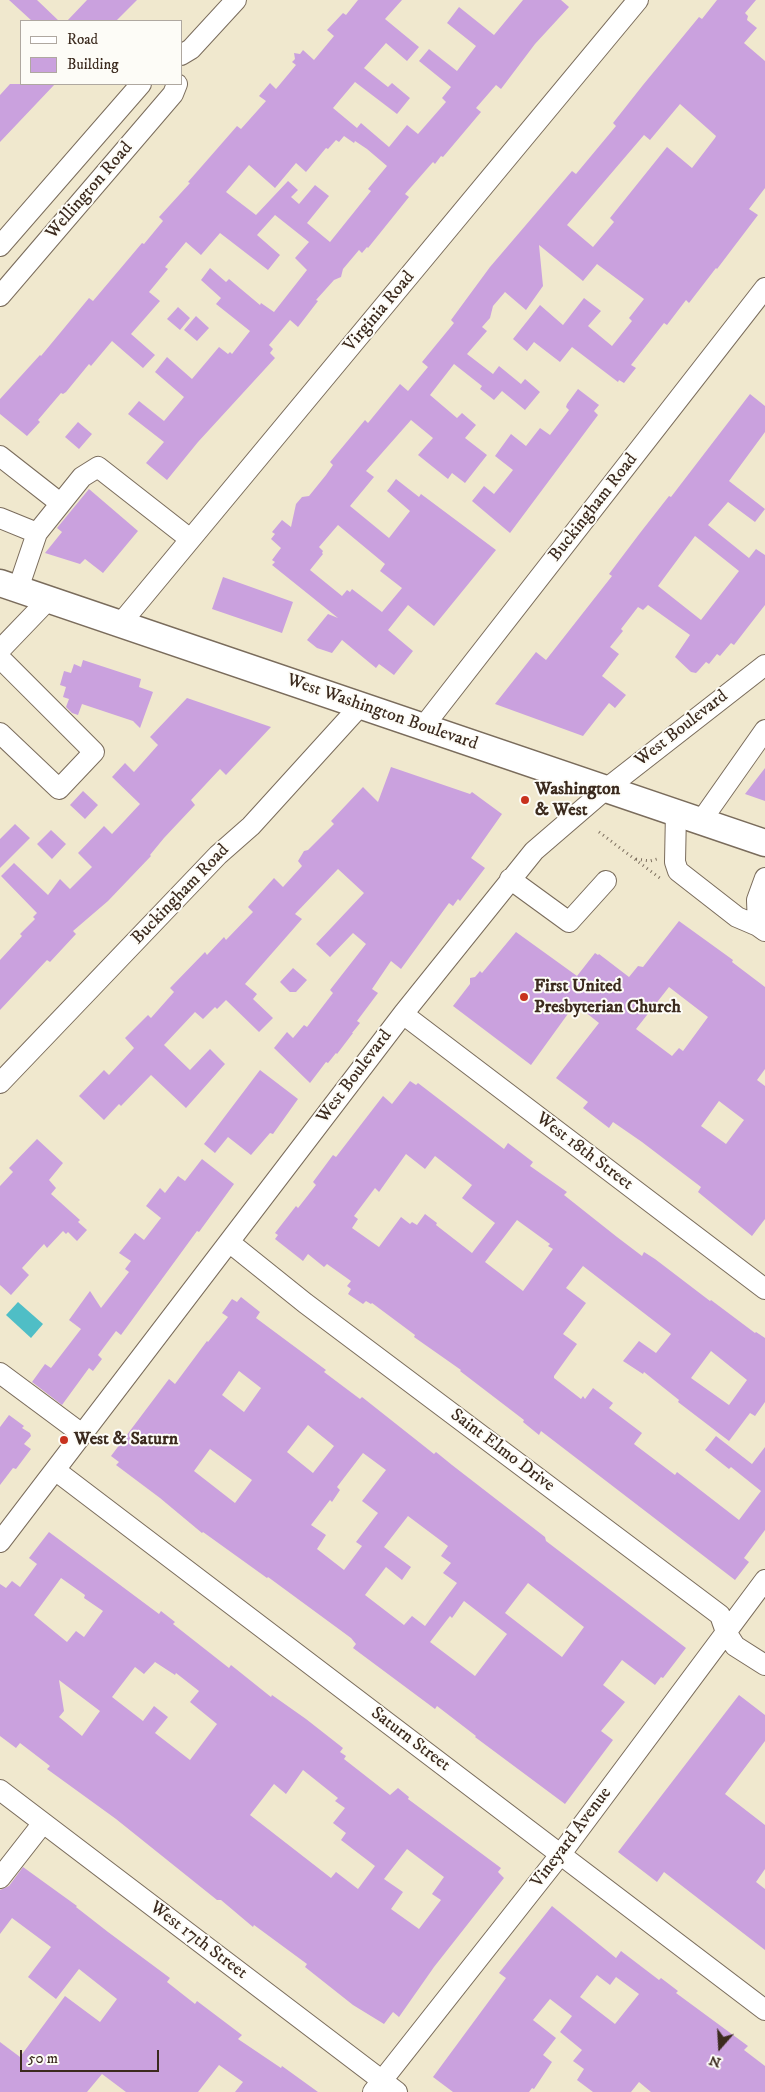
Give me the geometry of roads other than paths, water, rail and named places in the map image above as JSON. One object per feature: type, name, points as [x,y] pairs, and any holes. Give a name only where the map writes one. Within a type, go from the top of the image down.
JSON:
[{"type":"main road","name":"West Washington Boulevard","points":[[9,586],[765,843]]},
{"type":"street","points":[[182,70],[186,52],[236,0]]},
{"type":"street","name":"Virginia Road","points":[[121,623],[638,0]]},
{"type":"street","name":"Wellington Road","points":[[0,246],[140,85]]},
{"type":"street","name":"Wellington Road","points":[[0,294],[174,94],[177,85]]},
{"type":"street","points":[[61,176],[85,197]]},
{"type":"street","points":[[38,202],[62,223]]},
{"type":"street","name":"Buckingham Road","points":[[423,727],[765,288]]},
{"type":"street","points":[[0,456],[60,503]]},
{"type":"street","points":[[9,586],[38,533],[60,503],[82,477],[98,467],[190,539]]},
{"type":"street","points":[[0,518],[38,533]]},
{"type":"street","points":[[0,650],[48,600]]},
{"type":"street","points":[[0,658],[94,752],[59,789],[0,733]]},
{"type":"street","name":"West Boulevard","points":[[0,1542],[403,1014],[534,850],[606,789],[765,665]]},
{"type":"street","name":"Buckingham Road","points":[[0,1083],[218,855],[251,826],[360,706]]},
{"type":"street","points":[[702,821],[765,730]]},
{"type":"street","points":[[676,812],[675,862],[678,872],[737,917],[762,929]]},
{"type":"street","points":[[762,929],[757,900],[765,878]]},
{"type":"street","points":[[510,879],[569,922],[606,881]]},
{"type":"street","name":"West 18th Street","points":[[403,1014],[765,1289]]},
{"type":"street","name":"Saint Elmo Drive","points":[[229,1242],[313,1309],[720,1615],[726,1632],[735,1646],[765,1665]]},
{"type":"street","points":[[0,1373],[82,1434]]},
{"type":"street","name":"Saturn Street","points":[[54,1470],[765,2010]]},
{"type":"street","name":"Vineyard Avenue","points":[[384,2088],[765,1580]]},
{"type":"street","name":"West 17th Street","points":[[0,1790],[384,2088]]},
{"type":"street","points":[[0,1878],[43,1823]]},
{"type":"water","points":[[18,1302],[43,1324],[31,1338],[6,1315]]},
{"type":"place","name":"Washington & West","points":[[525,800]]},
{"type":"place","name":"First United Presbyterian Church","points":[[524,997]]},
{"type":"place","name":"West & Saturn","points":[[64,1440]]}]
